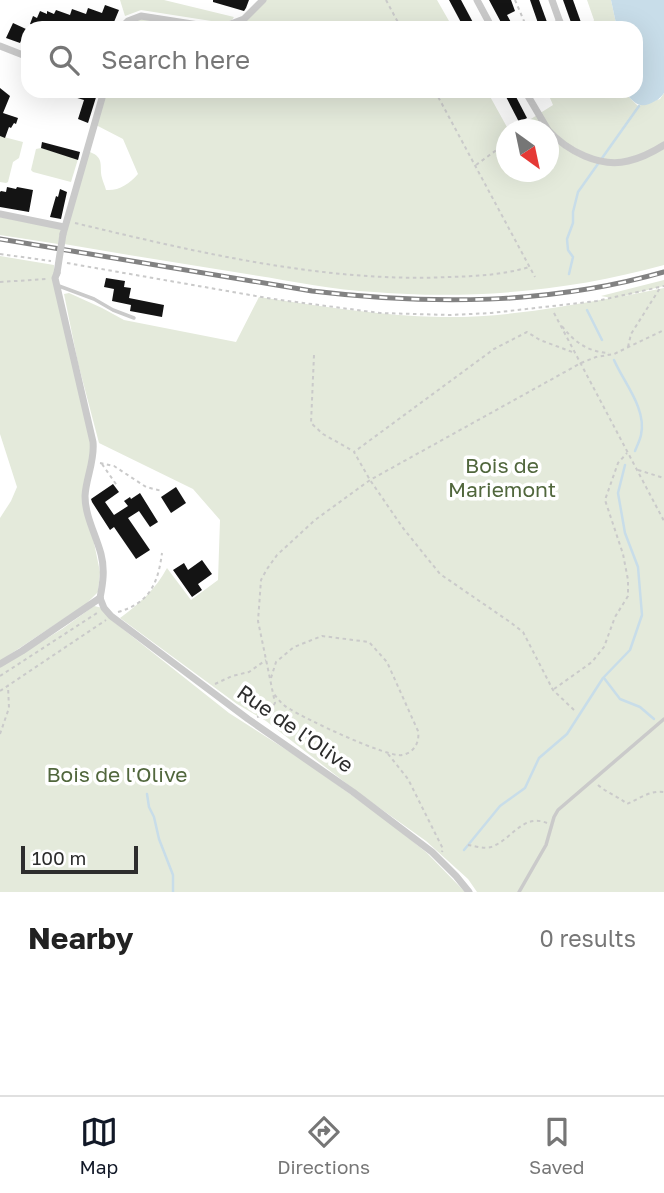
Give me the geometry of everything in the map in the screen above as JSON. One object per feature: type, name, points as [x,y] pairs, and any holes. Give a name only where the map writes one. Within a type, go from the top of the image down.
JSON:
[{"type":"street","points":[[239,21],[263,0]]},
{"type":"street","points":[[477,0],[488,21]]},
{"type":"street","points":[[552,0],[560,21]]},
{"type":"street","points":[[128,21],[141,16],[173,21]]},
{"type":"street","points":[[0,46],[21,54]]},
{"type":"street","points":[[102,98],[64,227],[56,279],[90,428],[94,457],[88,477],[86,510],[102,561],[103,584],[100,598],[108,612]]},
{"type":"street","points":[[529,98],[541,119]]},
{"type":"street","points":[[559,140],[572,150],[600,161],[619,163],[649,154],[664,145]]},
{"type":"street","points":[[0,214],[64,227]]},
{"type":"street","points":[[0,664],[100,598]]},
{"type":"street","name":"Rue de l'Olive","points":[[108,612],[248,719],[353,792],[441,861],[469,892]]},
{"type":"lane","points":[[56,279],[113,310],[134,318]]},
{"type":"lane","points":[[519,892],[546,845],[554,817],[564,803],[664,719]]},
{"type":"path","points":[[386,0],[397,21]]},
{"type":"path","points":[[515,0],[524,21]]},
{"type":"path","points":[[439,98],[534,277]]},
{"type":"path","points":[[476,166],[496,151]]},
{"type":"path","points":[[64,227],[293,268],[357,275],[456,277],[492,275],[529,267]]},
{"type":"path","points":[[0,254],[53,261]]},
{"type":"path","points":[[67,263],[273,299],[380,313],[469,315],[597,301],[662,286]]},
{"type":"path","points":[[0,282],[56,279]]},
{"type":"path","points":[[627,348],[631,334],[662,286]]},
{"type":"path","points":[[554,313],[579,344],[592,350],[614,354]]},
{"type":"path","points":[[559,321],[664,521]]},
{"type":"path","points":[[248,719],[263,716],[275,703],[258,621],[261,580],[278,555],[297,535],[370,480],[581,363],[614,354],[664,330]]},
{"type":"path","points":[[354,452],[494,349],[527,332],[540,340],[575,353]]},
{"type":"path","points":[[314,355],[311,423],[323,434],[354,452],[403,528],[440,575],[523,632],[553,690],[574,710]]},
{"type":"path","points":[[553,690],[592,662],[604,647],[615,617],[628,597],[623,554],[605,500],[618,463],[627,453]]},
{"type":"path","points":[[94,457],[118,487]]},
{"type":"path","points":[[101,464],[114,466],[146,487],[162,491]]},
{"type":"path","points":[[636,470],[664,478]]},
{"type":"path","points":[[0,676],[108,612],[129,608],[150,592],[159,573],[162,554]]},
{"type":"path","points":[[0,691],[108,612]]},
{"type":"path","points":[[270,679],[276,662],[293,647],[322,636],[369,642],[387,662],[418,731],[419,739],[413,749],[401,756],[377,750],[288,708],[272,691]]},
{"type":"path","points":[[206,687],[232,676],[249,673],[267,659]]},
{"type":"path","points":[[0,734],[9,708],[8,685]]},
{"type":"path","points":[[388,753],[408,779],[432,826],[443,849],[441,861]]},
{"type":"path","points":[[592,780],[627,804],[641,797],[664,792]]},
{"type":"path","points":[[468,845],[488,848],[495,846],[534,820],[552,825]]},
{"type":"green space","points":[[120,0],[164,0],[234,17],[229,21],[211,21],[141,10],[125,16]]},
{"type":"green space","points":[[263,0],[437,0],[449,21],[236,21]]},
{"type":"green space","points":[[587,0],[611,0],[616,21],[594,20]]},
{"type":"green space","points":[[137,16],[184,21],[130,21]]},
{"type":"green space","points":[[664,93],[664,265],[557,287],[484,294],[410,294],[329,287],[64,244],[83,160],[90,152],[100,160],[106,190],[124,186],[138,174],[123,139],[94,124],[102,98],[491,98],[502,119],[496,119],[496,182],[559,182],[559,119],[531,119],[553,105],[550,98],[630,98],[638,106],[660,99]]},
{"type":"green space","points":[[0,136],[23,142],[19,158],[13,162],[6,183],[0,182]]},
{"type":"green space","points":[[41,148],[78,159],[71,182],[31,170],[36,149]]},
{"type":"green space","points":[[0,217],[61,229],[58,244],[0,235]]},
{"type":"green space","points":[[0,256],[54,265],[54,286],[92,447],[84,494],[100,572],[98,592],[86,604],[0,661],[0,518],[17,487],[0,434]]},
{"type":"green space","name":"Bois de Mariemont","points":[[664,280],[664,286],[619,297],[664,288],[664,892],[477,892],[468,879],[426,841],[266,721],[237,704],[120,618],[146,596],[167,568],[191,600],[218,580],[220,520],[193,489],[99,443],[78,363],[64,294],[69,293],[124,320],[236,342],[259,297],[373,313],[463,317],[527,312],[612,298],[601,296]]},
{"type":"green space","name":"Bois de l'Olive","points":[[94,606],[103,608],[114,622],[229,713],[307,763],[389,822],[427,853],[465,892],[0,892],[0,667]]},
{"type":"water","points":[[611,0],[664,0],[664,93],[658,100],[641,105],[630,98],[643,98],[643,21],[616,21]]},
{"type":"building","points":[[213,0],[249,0],[244,11]]},
{"type":"building","points":[[449,0],[461,0],[472,21],[460,21]]},
{"type":"building","points":[[489,0],[511,0],[515,11],[507,15],[510,21],[500,21]]},
{"type":"building","points":[[530,0],[539,0],[547,21],[537,21]]},
{"type":"building","points":[[563,0],[573,0],[580,21],[570,21]]},
{"type":"building","points":[[105,5],[119,10],[114,21],[31,21],[33,16],[37,18],[40,11],[54,14],[56,10],[70,15],[72,9],[86,14],[88,8],[102,13]]},
{"type":"building","points":[[13,23],[21,27],[20,43],[6,38]]},
{"type":"building","points":[[0,88],[10,96],[3,113],[18,118],[16,124],[9,127],[5,138],[0,136]]},
{"type":"building","points":[[77,98],[96,98],[88,123],[78,119],[84,100]]},
{"type":"building","points":[[507,98],[517,98],[527,118],[517,119]]},
{"type":"building","points":[[42,142],[80,152],[78,160],[41,148]]},
{"type":"building","points":[[7,187],[33,190],[29,212],[0,207],[0,192],[6,192]]},
{"type":"building","points":[[60,189],[67,192],[61,219],[50,217]]},
{"type":"building","points":[[106,278],[125,281],[124,287],[131,288],[129,298],[164,305],[162,317],[130,311],[131,305],[112,301],[114,289],[104,287]]},
{"type":"building","points":[[113,484],[119,492],[105,502],[114,515],[128,506],[124,501],[140,493],[158,522],[150,527],[139,511],[128,518],[150,550],[136,559],[114,527],[110,530],[91,499]]},
{"type":"building","points":[[176,487],[186,503],[171,513],[161,497]]},
{"type":"building","points":[[202,560],[212,574],[198,584],[202,590],[192,597],[173,570],[184,563],[188,570]]},
{"type":"waterway","points":[[569,274],[573,257],[568,250],[567,239],[573,223],[578,192],[639,106]]},
{"type":"waterway","points":[[587,310],[602,340]]},
{"type":"waterway","points":[[614,360],[634,396],[641,416],[641,435],[635,451]]},
{"type":"waterway","points":[[464,850],[500,806],[525,788],[539,758],[567,734],[603,678],[630,650],[642,615],[638,567],[625,533],[618,493],[625,465]]},
{"type":"waterway","points":[[604,678],[620,699],[640,707],[654,719]]},
{"type":"waterway","points":[[147,794],[159,839],[173,875],[173,892]]},
{"type":"railway","points":[[0,239],[312,291],[400,299],[533,296],[621,283],[664,272]]}]
